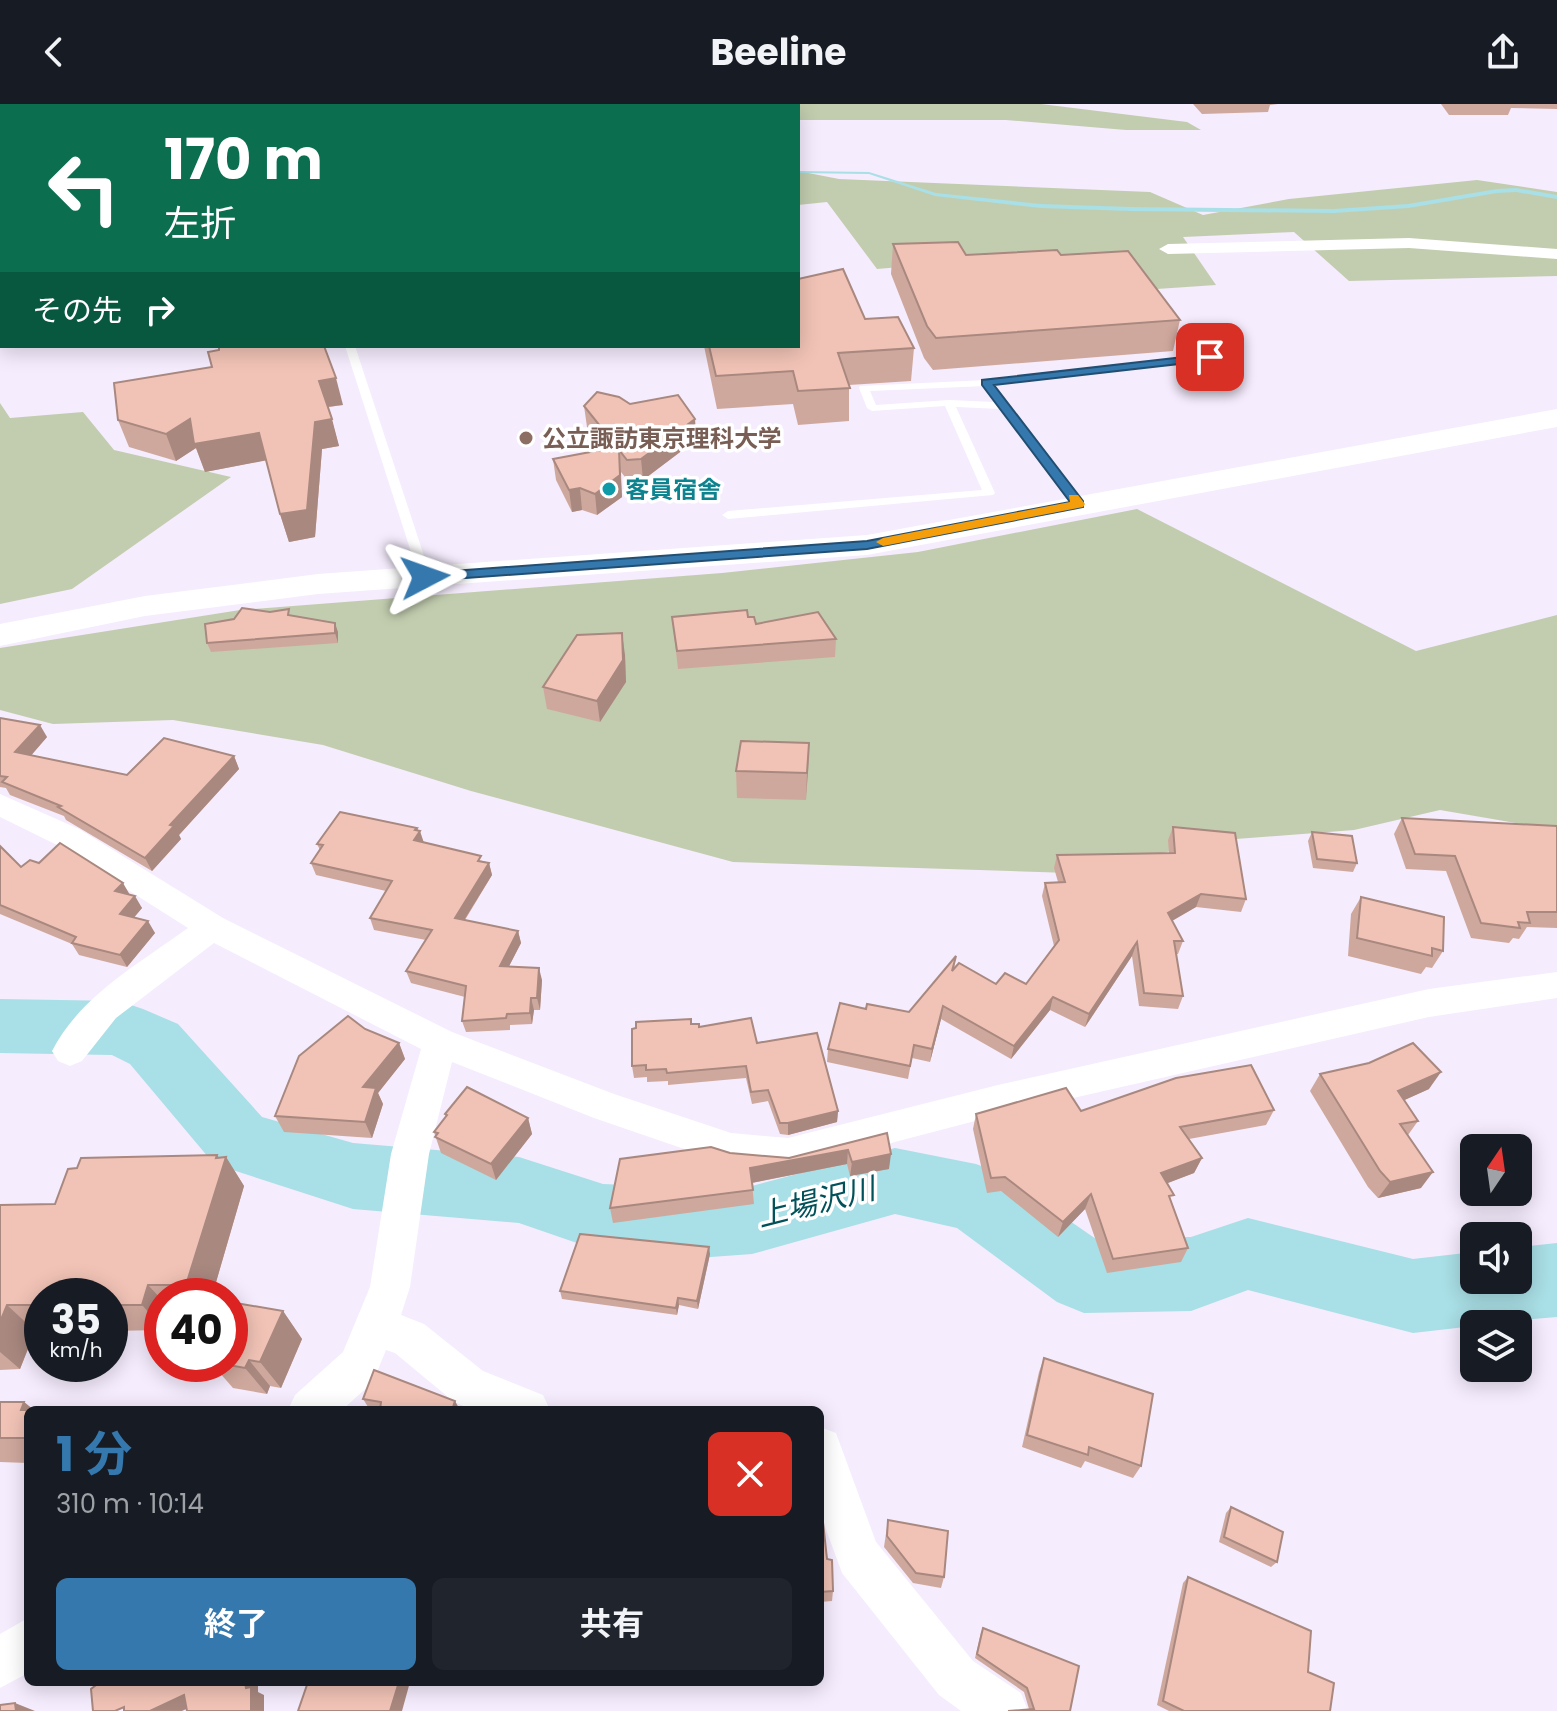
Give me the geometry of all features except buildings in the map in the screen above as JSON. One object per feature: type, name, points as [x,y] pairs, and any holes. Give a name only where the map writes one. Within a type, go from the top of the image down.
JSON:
[{"type":"street","points":[[1168,249],[1409,243],[1557,254]]},
{"type":"street","points":[[0,635],[145,606],[318,584],[867,545],[1557,418]]},
{"type":"street","points":[[0,804],[68,837],[212,927],[440,1042],[607,1107],[731,1149],[788,1154],[998,1100],[1413,1007],[1557,985]]},
{"type":"street","points":[[70,1051],[104,1008],[212,927]]},
{"type":"street","points":[[314,1406],[358,1367],[390,1287],[410,1154],[440,1042]]},
{"type":"street","points":[[376,1326],[409,1338],[469,1387],[518,1406]]},
{"type":"street","points":[[824,1460],[858,1557],[956,1678],[1003,1711]]},
{"type":"street","points":[[0,1664],[24,1645]]},
{"type":"lane","points":[[351,348],[425,577]]},
{"type":"lane","points":[[1004,406],[949,403],[872,408],[864,388],[986,383],[1210,357]]},
{"type":"lane","points":[[986,383],[1078,504]]},
{"type":"lane","points":[[728,515],[989,493],[949,403]]},
{"type":"green space","points":[[800,104],[1041,104],[1187,122],[1201,130],[1126,130],[1006,120],[800,120]]},
{"type":"green space","points":[[800,171],[839,179],[1150,192],[1203,215],[1289,199],[1477,180],[1557,192],[1557,276],[1349,281],[1294,232],[1183,237],[1216,285],[1142,290],[969,261],[877,269],[827,202],[800,205]]},
{"type":"green space","points":[[0,403],[10,418],[83,412],[114,450],[231,477],[72,589],[0,604]]},
{"type":"green space","points":[[1137,509],[1416,651],[1557,615],[1557,830],[1440,810],[1354,830],[1223,840],[1069,873],[733,862],[471,791],[323,745],[173,720],[53,724],[0,710],[0,648],[240,610],[722,573],[918,552]]},
{"type":"waterway","points":[[800,172],[869,173],[935,194],[1041,206],[1131,209],[1334,211],[1408,206],[1516,190],[1557,197]]},
{"type":"waterway","name":"上場沢川","points":[[0,1026],[119,1028],[154,1044],[239,1142],[353,1176],[519,1190],[603,1218],[697,1223],[752,1220],[895,1181],[976,1198],[1084,1276],[1191,1274],[1248,1254],[1413,1296],[1557,1280]]},
{"type":"slow traffic","points":[[883,542],[1078,504],[1074,497]]},
{"type":"place","name":"公立諏訪東京理科大学","points":[[526,438]]},
{"type":"place","name":"客員宿舎","points":[[609,489]]},
{"type":"route","points":[[425,577],[867,545],[1078,504],[986,383],[1210,357]]}]
